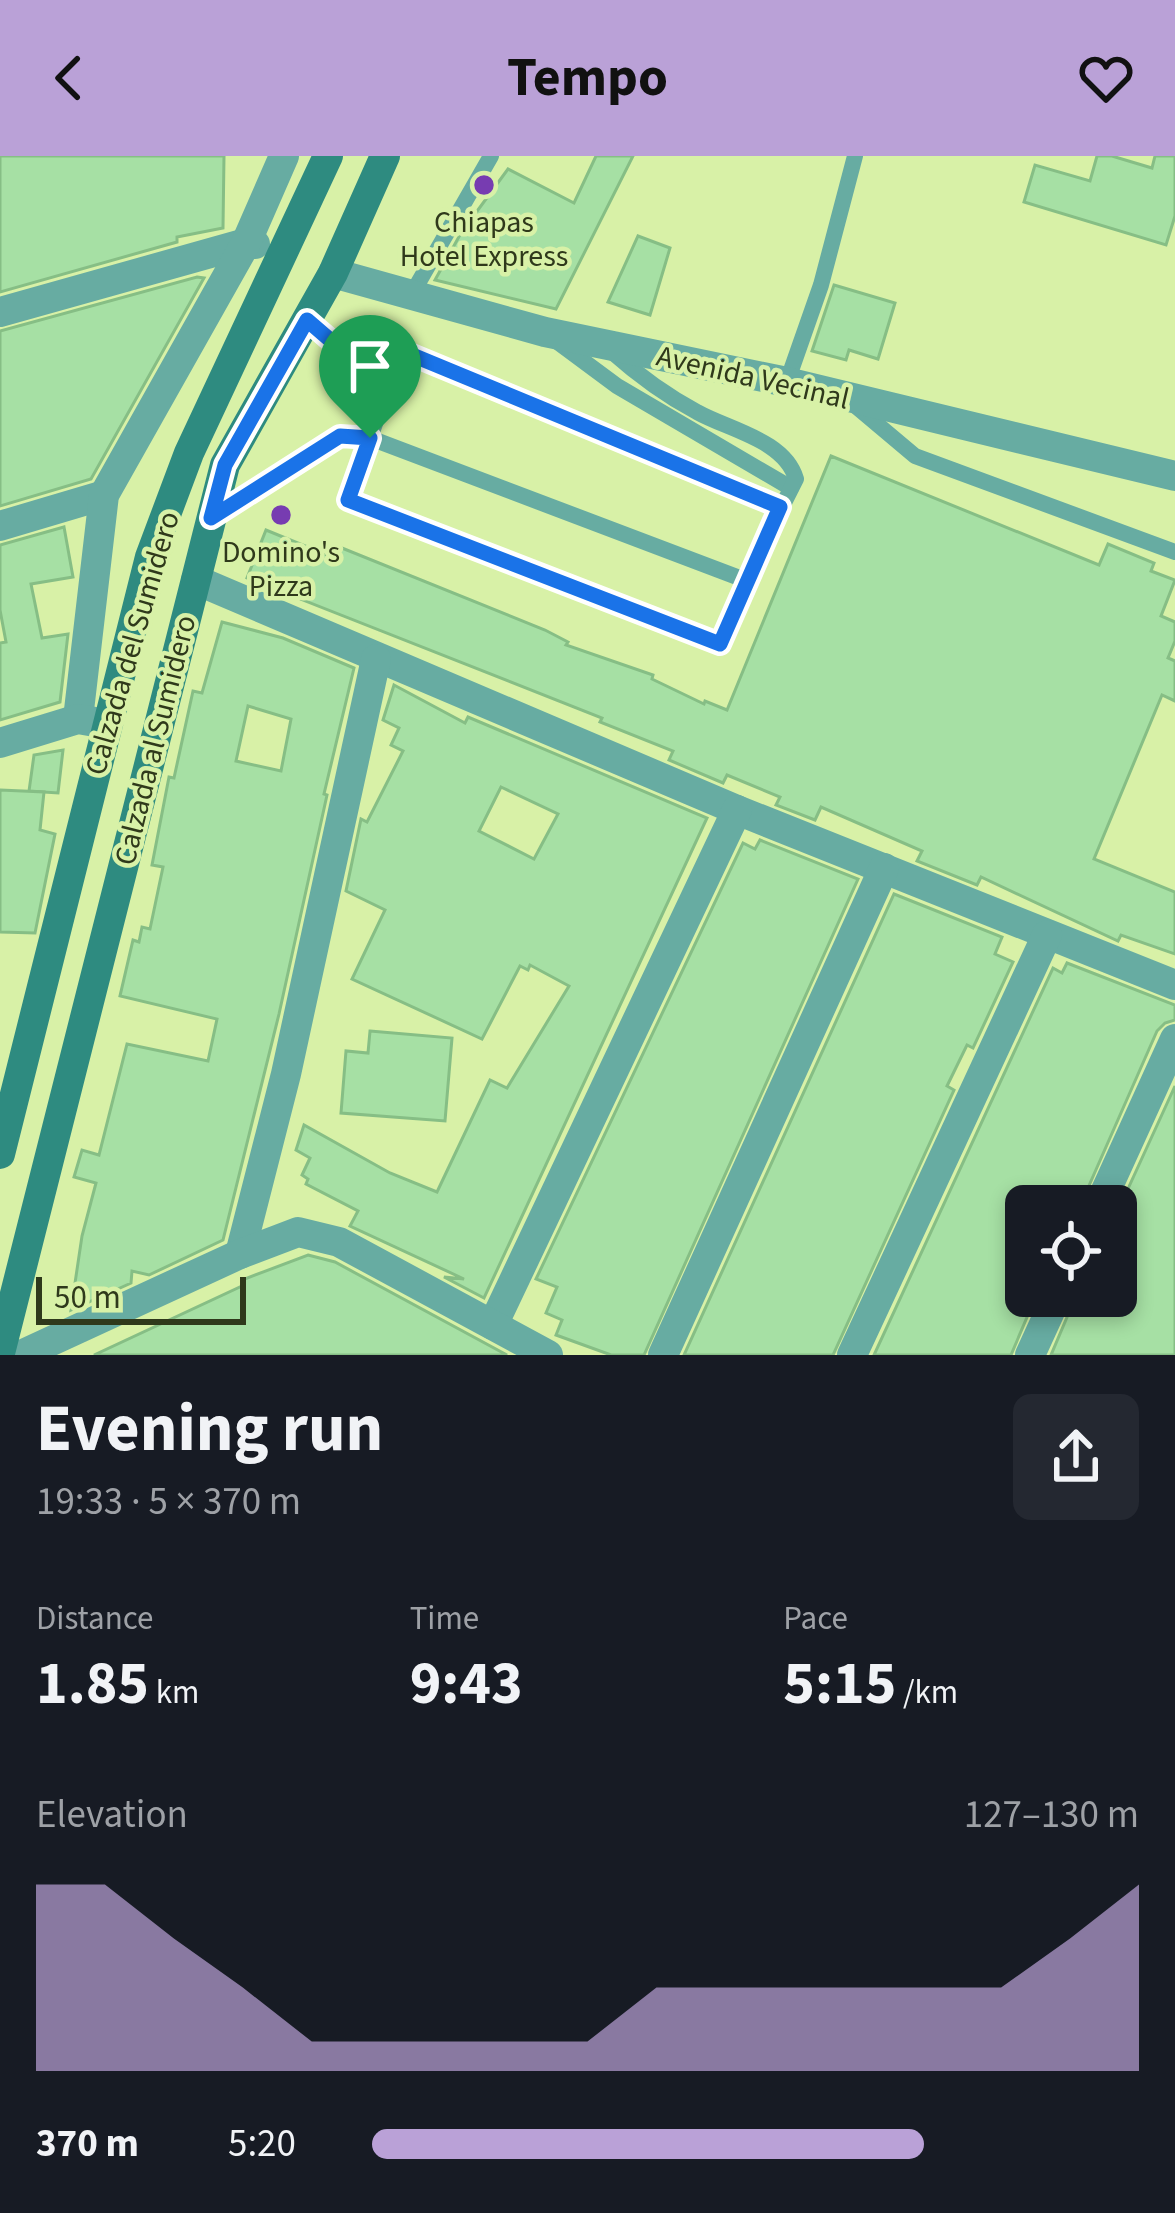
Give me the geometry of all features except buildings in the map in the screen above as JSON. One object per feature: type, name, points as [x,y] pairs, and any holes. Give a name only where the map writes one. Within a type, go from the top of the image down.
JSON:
[{"type":"main road","name":"Calzada del Sumidero","points":[[0,1154],[37,1008],[93,722],[173,495],[328,156]]},
{"type":"main road","name":"Calzada al Sumidero","points":[[0,1353],[225,465],[333,273],[385,156]]},
{"type":"main road","points":[[37,1008],[84,1025]]},
{"type":"street","points":[[0,743],[93,722],[104,495],[246,243],[284,156]]},
{"type":"street","points":[[0,312],[246,243],[284,249]]},
{"type":"street","name":"Avenida Vecinal","points":[[333,273],[545,332],[787,382],[1175,476]]},
{"type":"street","points":[[0,526],[104,495]]},
{"type":"street","points":[[196,580],[736,810],[1175,985]]},
{"type":"street","points":[[240,1254],[286,1074],[376,659]]},
{"type":"street","points":[[493,1325],[736,810]]},
{"type":"street","points":[[663,1355],[884,868]]},
{"type":"street","points":[[852,1355],[1046,935]]},
{"type":"street","points":[[1109,1185],[1175,1039]]},
{"type":"street","points":[[21,1355],[298,1232],[317,1234],[548,1355]]},
{"type":"street","points":[[1030,1355],[1047,1317]]},
{"type":"lane","points":[[413,292],[491,156]]},
{"type":"lane","points":[[787,382],[821,285],[855,156]]},
{"type":"lane","points":[[307,320],[387,389]]},
{"type":"lane","points":[[545,332],[616,386],[791,488]]},
{"type":"lane","points":[[602,343],[646,381],[699,414],[752,436],[792,464],[796,479],[745,580],[720,644],[348,500],[400,350],[780,507]]},
{"type":"lane","points":[[845,398],[915,456],[1175,552]]},
{"type":"lane","points":[[211,518],[340,436],[370,438],[745,580]]},
{"type":"place","name":"Chiapas Hotel Express","points":[[484,185]]},
{"type":"place","name":"Domino's Pizza","points":[[281,515]]},
{"type":"route","points":[[307,320],[387,389],[400,350],[780,507],[720,644],[348,500],[370,438],[340,436],[211,518],[225,465],[307,320]]}]
